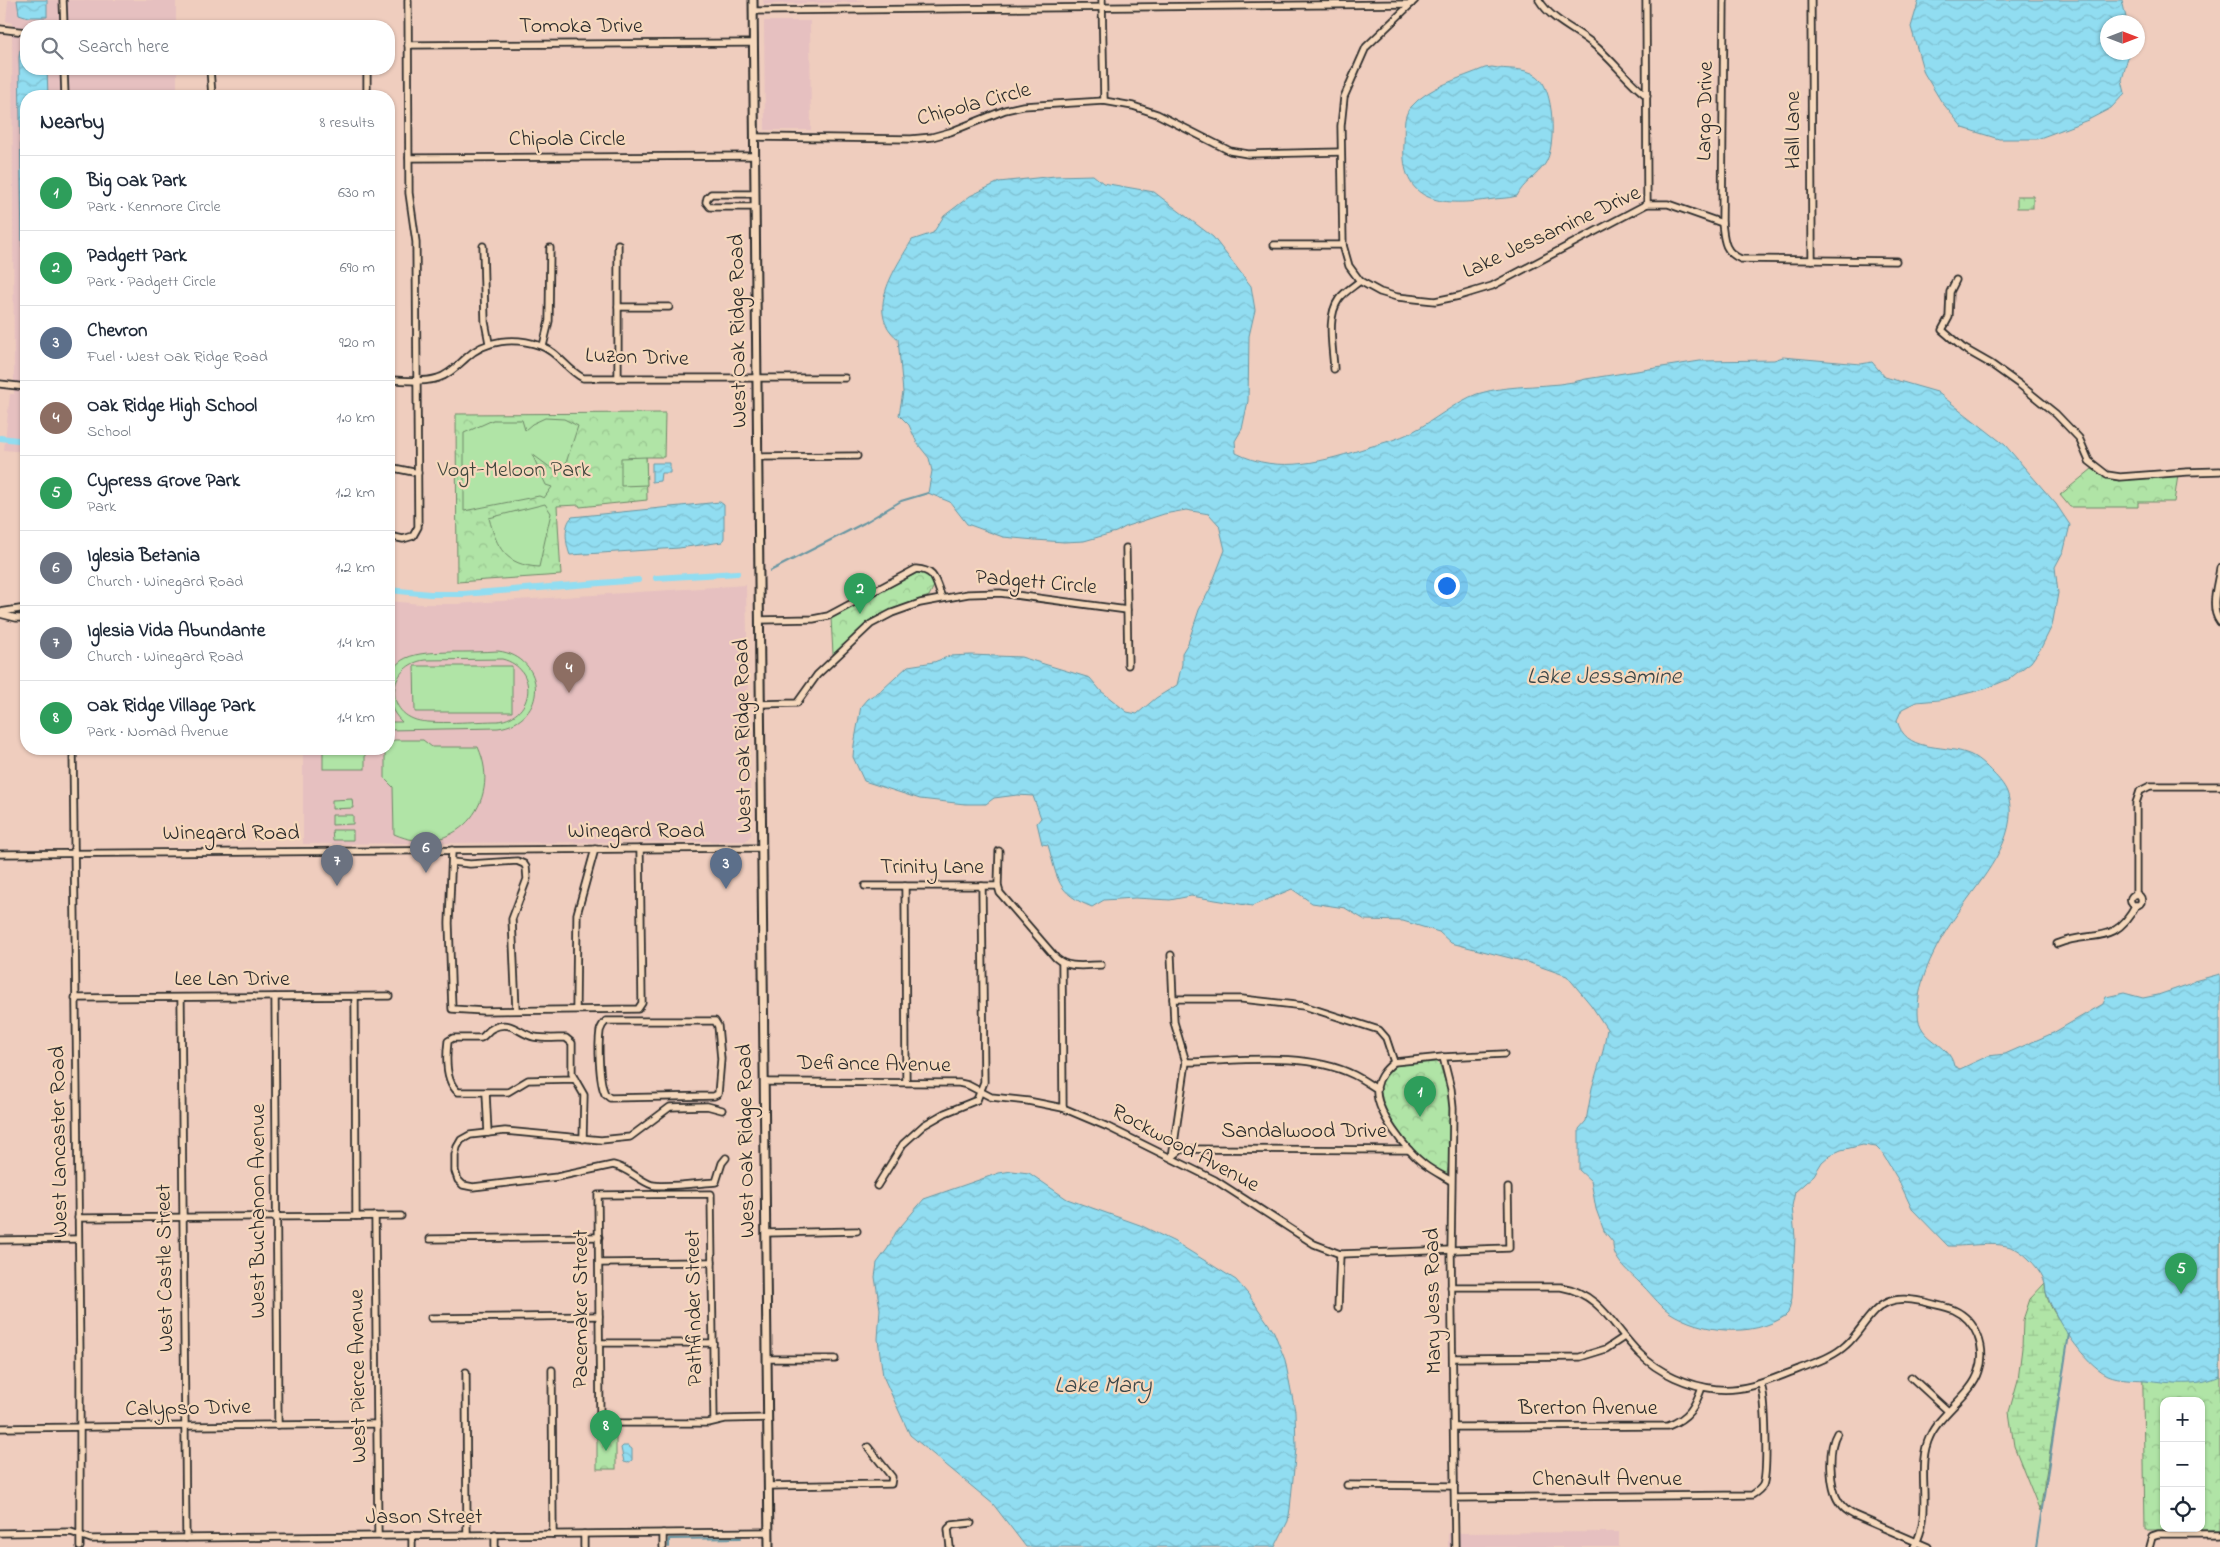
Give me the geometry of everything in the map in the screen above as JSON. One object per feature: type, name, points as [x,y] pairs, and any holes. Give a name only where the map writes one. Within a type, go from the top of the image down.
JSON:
[{"type":"main road","name":"West Oak Ridge Road","points":[[753,0],[768,1547]]},
{"type":"street","points":[[63,0],[64,20]]},
{"type":"street","points":[[395,537],[403,539],[413,536],[418,528],[416,242],[409,192],[408,0]]},
{"type":"street","points":[[1539,0],[1552,17],[1595,45],[1634,87],[1647,96]]},
{"type":"street","points":[[1646,0],[1647,204]]},
{"type":"street","name":"Largo Drive","points":[[1722,223],[1724,0]]},
{"type":"street","name":"Hall Lane","points":[[1811,0],[1812,260]]},
{"type":"street","points":[[753,11],[1102,3],[1413,2]]},
{"type":"street","points":[[1334,369],[1332,329],[1334,312],[1340,299],[1360,281],[1349,266],[1343,245],[1341,126],[1344,97],[1366,47],[1413,2]]},
{"type":"street","points":[[1102,3],[1104,101]]},
{"type":"street","points":[[0,29],[20,31]]},
{"type":"street","name":"Tomoka Drive","points":[[408,45],[753,43]]},
{"type":"street","points":[[64,75],[65,90]]},
{"type":"street","points":[[210,75],[212,90]]},
{"type":"street","points":[[367,75],[367,90]]},
{"type":"street","name":"Chipola Circle","points":[[755,138],[911,139],[932,137],[950,132],[1005,110],[1024,106],[1104,101],[1133,106],[1157,114],[1230,151],[1248,154],[1341,152]]},
{"type":"street","name":"Chipola Circle","points":[[409,158],[755,156]]},
{"type":"street","points":[[755,194],[711,194],[706,202],[710,207],[755,207]]},
{"type":"street","name":"Lake Jessamine Drive","points":[[1360,281],[1380,292],[1397,297],[1435,301],[1492,286],[1647,204],[1668,204],[1722,223]]},
{"type":"street","points":[[1722,223],[1725,246],[1731,255],[1741,259],[1896,261]]},
{"type":"street","points":[[618,244],[618,378]]},
{"type":"street","points":[[1274,245],[1343,245]]},
{"type":"street","points":[[483,246],[485,322],[489,343]]},
{"type":"street","points":[[542,346],[547,336],[549,321],[550,248]]},
{"type":"street","points":[[1956,280],[1950,292],[1950,317],[1942,330],[1963,348],[1991,364],[2019,384],[2056,414],[2079,438],[2089,461],[2097,469],[2107,475],[2120,477],[2220,471]]},
{"type":"street","points":[[618,307],[669,307]]},
{"type":"street","name":"Luzon Drive","points":[[395,380],[439,378],[489,343],[519,341],[542,346],[560,359],[573,373],[583,378],[845,378]]},
{"type":"street","points":[[0,384],[20,386]]},
{"type":"street","points":[[758,458],[857,456]]},
{"type":"street","points":[[395,468],[418,473]]},
{"type":"street","points":[[1126,548],[1128,665]]},
{"type":"street","points":[[2220,568],[2215,610],[2220,622]]},
{"type":"street","name":"Padgett Circle","points":[[760,620],[807,619],[828,616],[916,569],[927,570],[932,574],[942,598]]},
{"type":"street","name":"Padgett Circle","points":[[761,704],[797,703],[817,676],[870,624],[892,613],[942,598],[968,594],[1000,593],[1127,610]]},
{"type":"street","points":[[0,613],[20,609]]},
{"type":"street","points":[[0,613],[20,618]]},
{"type":"street","name":"West Lancaster Road","points":[[73,755],[80,1547]]},
{"type":"street","points":[[2058,944],[2073,939],[2095,937],[2118,929],[2130,919],[2136,905],[2131,900],[2133,895],[2136,894],[2136,803],[2140,790],[2150,786],[2220,786]]},
{"type":"street","name":"Winegard Road","points":[[0,854],[762,848]]},
{"type":"street","points":[[576,1009],[577,914],[595,849]]},
{"type":"street","points":[[452,850],[449,922],[452,1008],[516,1010],[638,1008],[642,1003],[640,849]]},
{"type":"street","points":[[999,852],[998,886],[1000,893],[1062,964],[1063,1108]]},
{"type":"street","points":[[452,862],[470,864],[517,861],[526,867],[527,879],[512,919],[516,1010]]},
{"type":"street","name":"Trinity Lane","points":[[865,886],[998,886]]},
{"type":"street","points":[[905,886],[906,1082]]},
{"type":"street","points":[[877,1186],[903,1144],[924,1125],[945,1113],[977,1100],[982,1093],[984,1082],[982,886]]},
{"type":"street","points":[[1171,955],[1174,1022],[1186,1062],[1172,1157]]},
{"type":"street","points":[[1062,964],[1101,965]]},
{"type":"street","name":"Lee Lan Drive","points":[[76,998],[389,996]]},
{"type":"street","name":"West Buchanon Avenue","points":[[275,997],[278,1425]]},
{"type":"street","points":[[355,997],[356,1216]]},
{"type":"street","name":"West Castle Street","points":[[181,998],[186,1538]]},
{"type":"street","points":[[1172,998],[1242,999],[1304,1006],[1379,1030],[1386,1038],[1394,1062]]},
{"type":"street","points":[[606,1021],[715,1021],[719,1030],[721,1059],[719,1091],[714,1096],[610,1098],[603,1091],[600,1058],[601,1026],[606,1021]]},
{"type":"street","points":[[575,1079],[528,1080],[508,1092],[458,1092],[452,1086],[448,1077],[448,1041],[453,1038],[481,1038],[491,1028],[501,1025],[513,1026],[535,1038],[566,1038],[572,1043],[572,1074],[575,1079],[584,1094],[583,1138]]},
{"type":"street","points":[[1451,1181],[1426,1166],[1409,1150],[1386,1118],[1380,1104],[1377,1089],[1384,1071],[1394,1062],[1443,1056],[1504,1054]]},
{"type":"street","name":"Mary Jess Road","points":[[1443,1056],[1451,1089],[1453,1108],[1451,1250],[1455,1547]]},
{"type":"street","points":[[1186,1062],[1295,1060],[1322,1064],[1353,1074],[1377,1089]]},
{"type":"street","name":"Defiance Avenue","points":[[764,1082],[959,1083],[968,1085],[982,1093]]},
{"type":"street","points":[[486,1093],[488,1132]]},
{"type":"street","name":"Rockwood Avenue","points":[[982,1093],[1002,1100],[1028,1101],[1063,1108],[1172,1157],[1215,1180],[1314,1244],[1340,1254],[1509,1248],[1508,1188]]},
{"type":"street","points":[[722,1110],[707,1106],[670,1107],[630,1137],[601,1140],[504,1131],[470,1135],[461,1140],[455,1155],[455,1171],[458,1180],[464,1185],[473,1188],[533,1181],[620,1166],[640,1180],[654,1186],[716,1182],[722,1163],[726,1158]]},
{"type":"street","name":"Sandalwood Drive","points":[[1172,1157],[1182,1149],[1409,1150]]},
{"type":"street","name":"Pathfinder Street","points":[[598,1195],[711,1194],[714,1421]]},
{"type":"street","name":"Pacemaker Street","points":[[598,1195],[600,1423],[708,1423],[714,1421]]},
{"type":"street","name":"West Pierce Avenue","points":[[375,1216],[378,1535]]},
{"type":"street","points":[[78,1218],[401,1216]]},
{"type":"street","points":[[766,1233],[857,1231]]},
{"type":"street","points":[[430,1239],[598,1238]]},
{"type":"street","points":[[0,1240],[78,1239]]},
{"type":"street","points":[[1338,1308],[1340,1254]]},
{"type":"street","points":[[599,1263],[712,1262]]},
{"type":"street","points":[[1452,1287],[1561,1287],[1576,1289],[1597,1303],[1624,1337],[1653,1366],[1702,1387],[1732,1390],[1761,1385],[1839,1351],[1848,1344],[1870,1316],[1888,1302],[1906,1299],[1955,1310],[1970,1323],[1980,1341],[1982,1352],[1979,1372],[1968,1390],[1947,1410],[1935,1427],[1926,1448],[1924,1514],[1916,1545]]},
{"type":"street","points":[[430,1318],[599,1316]]},
{"type":"street","points":[[1453,1358],[1580,1356],[1606,1349],[1624,1337]]},
{"type":"street","points":[[599,1344],[713,1343]]},
{"type":"street","points":[[767,1359],[835,1359]]},
{"type":"street","points":[[552,1370],[553,1534]]},
{"type":"street","points":[[466,1372],[467,1535]]},
{"type":"street","points":[[1911,1378],[1947,1410]]},
{"type":"street","name":"Chenault Avenue","points":[[1455,1498],[1747,1497],[1759,1491],[1764,1478],[1764,1399],[1761,1385]]},
{"type":"street","name":"Brerton Avenue","points":[[1454,1427],[1668,1426],[1688,1415],[1695,1407],[1702,1387]]},
{"type":"street","points":[[714,1421],[768,1418]]},
{"type":"street","name":"Calypso Drive","points":[[0,1428],[377,1424]]},
{"type":"street","points":[[1837,1433],[1832,1446],[1832,1485],[1838,1502],[1845,1510],[1854,1515],[1916,1545],[1928,1547]]},
{"type":"street","points":[[768,1486],[891,1484],[892,1476],[868,1447]]},
{"type":"street","points":[[1347,1485],[1454,1486]]},
{"type":"street","points":[[950,1547],[948,1529],[952,1525],[972,1523]]},
{"type":"street","name":"Jason Street","points":[[0,1533],[71,1532],[91,1539],[768,1532]]},
{"type":"street","points":[[663,1533],[663,1547]]},
{"type":"street","points":[[495,1534],[495,1547]]},
{"type":"street","points":[[584,1534],[584,1547]]},
{"type":"street","points":[[2149,1547],[2152,1536],[2158,1534],[2220,1534]]},
{"type":"street","points":[[412,1536],[412,1547]]},
{"type":"shaded area","points":[[8,0],[176,0],[176,20],[20,20],[20,75],[177,75],[177,90],[20,90],[20,451],[4,450],[10,394],[14,394],[12,23],[6,21]]},
{"type":"shaded area","points":[[763,0],[861,0],[861,2],[764,4]]},
{"type":"shaded area","points":[[764,21],[810,21],[811,130],[765,130]]},
{"type":"shaded area","points":[[746,585],[751,835],[746,841],[303,844],[303,755],[395,755],[395,602],[457,604]]},
{"type":"shaded area","points":[[1619,1532],[1619,1547],[1448,1547],[1448,1533]]},
{"type":"green space","points":[[2017,196],[2033,196],[2033,208],[2017,208]]},
{"type":"green space","name":"Vogt-Meloon Park","points":[[665,413],[664,457],[646,457],[647,500],[580,507],[579,505],[557,506],[561,575],[457,582],[456,414]]},
{"type":"green space","points":[[545,418],[564,419],[578,426],[564,469],[555,471],[532,454],[546,485],[552,487],[544,498],[539,496],[464,511],[464,433],[493,420],[522,420],[525,430],[532,424]]},
{"type":"green space","points":[[646,457],[647,485],[621,486],[621,458]]},
{"type":"green space","points":[[2092,469],[2105,477],[2116,480],[2178,475],[2174,502],[2138,502],[2138,507],[2070,507],[2060,495]]},
{"type":"green space","points":[[545,504],[551,513],[539,567],[527,566],[510,559],[499,546],[489,518]]},
{"type":"green space","points":[[919,572],[927,575],[933,583],[934,586],[929,596],[889,611],[869,623],[833,654],[831,618]]},
{"type":"green space","points":[[498,651],[514,656],[526,665],[533,676],[536,690],[533,703],[526,714],[514,723],[498,728],[395,730],[395,722],[402,722],[395,714],[395,697],[398,707],[405,714],[416,720],[444,723],[498,721],[510,718],[519,711],[525,702],[528,692],[527,682],[522,672],[514,664],[502,659],[425,660],[413,663],[398,678],[395,687],[395,666],[410,656],[430,653]]},
{"type":"green space","points":[[414,666],[512,666],[512,712],[415,712]]},
{"type":"green space","points":[[395,740],[423,740],[432,747],[478,747],[484,768],[484,788],[478,806],[468,822],[453,833],[435,839],[415,840],[394,834],[393,787],[385,779],[385,755],[395,755]]},
{"type":"green space","points":[[323,755],[365,755],[365,769],[323,769]]},
{"type":"green space","points":[[352,799],[353,808],[332,809],[332,800]]},
{"type":"green space","points":[[332,815],[353,815],[353,824],[332,825]]},
{"type":"green space","points":[[332,830],[353,830],[353,840],[333,840]]},
{"type":"green space","points":[[1430,1061],[1437,1062],[1440,1065],[1451,1100],[1447,1174],[1427,1163],[1414,1151],[1396,1127],[1382,1098],[1381,1085],[1385,1074],[1396,1066]]},
{"type":"green space","points":[[2140,1186],[2220,1186],[2220,1530],[2205,1530],[2205,1397],[2160,1397],[2160,1530],[2145,1530]]},
{"type":"green space","points":[[2045,1283],[2050,1304],[2069,1334],[2040,1511],[2014,1446],[2009,1412],[2018,1380],[2023,1320],[2030,1299]]},
{"type":"green space","points":[[597,1432],[616,1432],[616,1469],[597,1469]]},
{"type":"water","points":[[17,0],[47,0],[47,17],[28,17],[19,14]]},
{"type":"water","points":[[1919,0],[2122,0],[2125,15],[2100,15],[2100,60],[2127,60],[2122,80],[2125,93],[2111,108],[2088,120],[2037,139],[1999,139],[1963,128],[1941,101],[1924,73],[1911,27]]},
{"type":"water","points":[[20,50],[20,75],[47,75],[48,90],[20,90],[20,120],[19,57]]},
{"type":"water","points":[[1492,67],[1527,71],[1537,76],[1543,82],[1552,118],[1551,144],[1549,156],[1545,164],[1517,196],[1510,198],[1454,202],[1427,196],[1416,189],[1409,178],[1405,164],[1404,124],[1408,111],[1426,94],[1456,79]]},
{"type":"water","name":"Lake Jessamine","points":[[1093,175],[1103,183],[1154,192],[1213,237],[1251,286],[1255,310],[1249,336],[1248,401],[1242,429],[1235,441],[1236,453],[1252,460],[1269,463],[1302,464],[1336,457],[1390,441],[1420,428],[1469,397],[1504,388],[1559,384],[1700,361],[1774,360],[1783,357],[1861,364],[1872,362],[1885,377],[1937,392],[2005,445],[2056,504],[2070,525],[2064,550],[2055,567],[2058,593],[2052,626],[2041,648],[2031,662],[2009,679],[1985,689],[1939,700],[1916,702],[1902,709],[1897,720],[1901,731],[1916,743],[1956,750],[1974,756],[1981,761],[2004,786],[2008,795],[2010,811],[2008,827],[1996,858],[1950,924],[1930,960],[1921,987],[1918,1013],[1919,1023],[1928,1036],[1946,1051],[1954,1066],[1960,1069],[1988,1056],[2005,1054],[2053,1033],[2103,1004],[2106,997],[2124,993],[2143,998],[2158,995],[2194,981],[2220,974],[2220,1376],[2202,1382],[2174,1383],[2117,1378],[2108,1375],[2089,1361],[2063,1328],[2046,1294],[2044,1279],[2029,1259],[2020,1251],[2008,1246],[1982,1244],[1948,1246],[1912,1209],[1899,1181],[1882,1153],[1876,1147],[1863,1145],[1841,1150],[1830,1155],[1822,1162],[1814,1175],[1795,1192],[1792,1206],[1795,1237],[1792,1298],[1788,1313],[1785,1316],[1758,1328],[1743,1330],[1711,1328],[1696,1325],[1682,1319],[1661,1305],[1618,1259],[1613,1248],[1613,1242],[1604,1231],[1596,1209],[1591,1181],[1579,1170],[1579,1129],[1586,1121],[1607,1029],[1591,1005],[1567,976],[1530,963],[1451,943],[1439,932],[1403,921],[1365,920],[1345,908],[1312,903],[1292,889],[1252,906],[1191,896],[1170,900],[1135,898],[1104,900],[1092,907],[1071,896],[1060,884],[1048,845],[1042,844],[1037,823],[1041,818],[1033,796],[1017,795],[994,798],[986,804],[965,804],[920,799],[864,781],[853,757],[861,706],[908,666],[934,662],[950,656],[1021,657],[1090,678],[1101,691],[1127,712],[1137,714],[1156,698],[1177,685],[1182,664],[1182,653],[1188,643],[1199,610],[1210,589],[1225,550],[1219,525],[1209,514],[1186,510],[1164,514],[1127,526],[1116,532],[1084,541],[1064,542],[1003,537],[967,524],[950,502],[928,493],[932,471],[929,458],[917,443],[909,425],[899,415],[903,392],[898,339],[888,328],[883,316],[883,303],[891,277],[912,240],[933,233],[944,216],[970,196],[999,182],[1055,176]]},
{"type":"water","points":[[652,463],[670,463],[670,473],[661,473],[660,481],[652,482]]},
{"type":"water","points":[[720,502],[724,505],[724,538],[722,542],[679,548],[570,555],[566,530],[572,517]]},
{"type":"water","name":"Lake Mary","points":[[1012,1171],[1029,1173],[1067,1199],[1140,1225],[1175,1242],[1236,1280],[1248,1294],[1274,1332],[1285,1360],[1295,1411],[1296,1448],[1290,1509],[1288,1521],[1275,1547],[1026,1547],[993,1504],[910,1435],[883,1376],[878,1339],[880,1309],[875,1277],[877,1263],[888,1248],[896,1232],[924,1199],[999,1173]]},
{"type":"water","points":[[628,1446],[632,1449],[632,1460],[628,1463],[624,1462],[621,1448]]},
{"type":"waterway","points":[[0,438],[20,440]]},
{"type":"waterway","points":[[770,571],[864,523],[901,501],[928,493]]},
{"type":"waterway","points":[[656,578],[737,573]]},
{"type":"waterway","points":[[395,591],[430,594],[463,594],[638,580]]},
{"type":"waterway","points":[[2036,1547],[2069,1334]]},
{"type":"waterway","points":[[669,1547],[669,1539],[741,1538]]},
{"type":"place","name":"Padgett Park","points":[[860,614]]},
{"type":"place","name":"Oak Ridge High School","points":[[569,693]]},
{"type":"place","name":"Iglesia Betania","points":[[426,873]]},
{"type":"place","name":"Iglesia Vida Abundante","points":[[337,886]]},
{"type":"place","name":"Chevron","points":[[726,889]]},
{"type":"place","name":"Big Oak Park","points":[[1420,1117]]},
{"type":"place","name":"Cypress Grove Park","points":[[2181,1294]]},
{"type":"place","name":"Oak Ridge Village Park","points":[[606,1451]]}]
